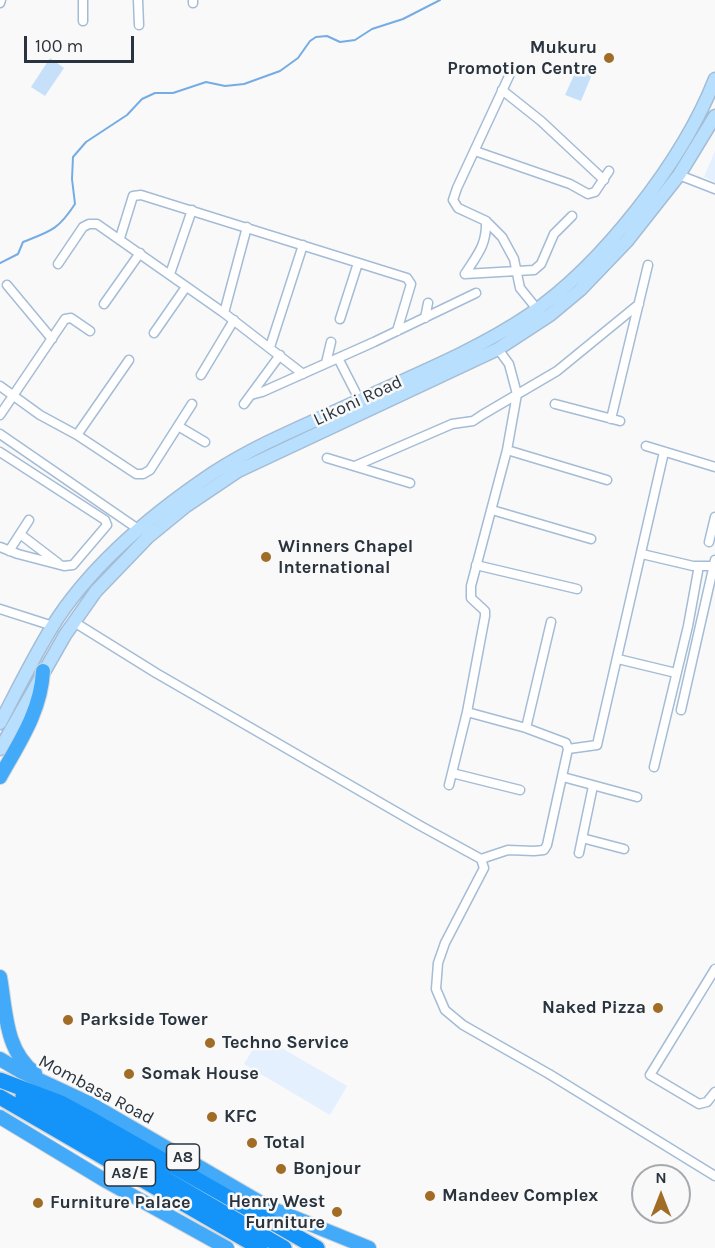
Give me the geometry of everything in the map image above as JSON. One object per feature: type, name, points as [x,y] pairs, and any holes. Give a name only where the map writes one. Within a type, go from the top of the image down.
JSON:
[{"type":"highway","points":[[0,777],[35,713],[40,697],[43,671]]},
{"type":"highway","points":[[0,977],[15,1052],[27,1067],[51,1084]]},
{"type":"highway","name":"Mombasa Road","points":[[0,1059],[22,1072],[111,1114],[267,1207],[369,1248]]},
{"type":"highway","points":[[0,1081],[61,1103],[316,1248]]},
{"type":"highway","name":"A8/E","points":[[0,1081],[284,1248]]},
{"type":"highway","name":"A8/E","points":[[0,1097],[260,1248]]},
{"type":"highway","points":[[0,1118],[227,1248]]},
{"type":"highway","points":[[0,1125],[23,1132]]},
{"type":"highway","points":[[267,1207],[276,1220],[294,1236]]},
{"type":"main road","name":"Likoni Road","points":[[0,723],[53,626],[86,583],[213,473],[240,457],[491,338],[537,309],[590,263],[642,201],[683,143],[715,79]]},
{"type":"main road","name":"Likoni Road","points":[[0,749],[43,671],[74,622],[143,533],[254,462],[498,349],[524,333],[580,290],[627,241],[679,175],[715,116]]},
{"type":"street","points":[[83,0],[83,21]]},
{"type":"street","points":[[138,0],[139,25]]},
{"type":"street","points":[[510,74],[453,200],[458,208],[486,221],[506,243],[520,288],[537,309]]},
{"type":"street","points":[[502,90],[541,121],[604,180]]},
{"type":"street","points":[[475,152],[570,184],[588,194],[595,192],[609,171]]},
{"type":"street","points":[[679,175],[715,189]]},
{"type":"street","points":[[120,238],[135,195],[141,195],[358,262],[410,281],[397,331]]},
{"type":"street","points":[[170,274],[192,210]]},
{"type":"street","points":[[486,221],[486,236],[482,248],[465,274],[530,271],[537,267],[554,234],[572,216]]},
{"type":"street","points":[[58,264],[86,225],[97,224],[234,320],[303,374]]},
{"type":"street","points":[[224,313],[247,227]]},
{"type":"street","points":[[270,347],[303,245]]},
{"type":"street","points":[[104,304],[140,254]]},
{"type":"street","points":[[340,319],[358,262]]},
{"type":"street","points":[[555,404],[616,420],[648,265]]},
{"type":"street","points":[[7,285],[52,339]]},
{"type":"street","points":[[154,333],[186,287]]},
{"type":"street","points":[[251,395],[303,374],[476,293]]},
{"type":"street","points":[[425,318],[428,303]]},
{"type":"street","points":[[355,466],[452,424],[472,421],[556,371],[639,304]]},
{"type":"street","points":[[0,415],[65,319],[74,320],[90,331]]},
{"type":"street","points":[[201,375],[234,320]]},
{"type":"street","points":[[326,363],[331,342]]},
{"type":"street","points":[[449,784],[467,712],[485,616],[485,611],[471,598],[471,586],[507,450],[517,394],[509,364],[498,349]]},
{"type":"street","points":[[244,404],[280,355]]},
{"type":"street","points":[[338,358],[360,401]]},
{"type":"street","points":[[77,435],[129,360]]},
{"type":"street","points":[[0,386],[40,415],[77,435],[136,474],[143,474],[150,470],[192,404]]},
{"type":"street","points":[[178,426],[205,442]]},
{"type":"street","points":[[0,434],[143,533]]},
{"type":"street","points":[[4,549],[64,567],[73,565],[107,525],[105,520],[1,455],[13,442]]},
{"type":"street","points":[[646,446],[715,466]]},
{"type":"street","points":[[507,450],[607,480]]},
{"type":"street","points":[[568,749],[597,745],[664,452]]},
{"type":"street","points":[[327,458],[410,483]]},
{"type":"street","points":[[492,510],[591,539]]},
{"type":"street","points":[[709,542],[715,517]]},
{"type":"street","points":[[4,549],[20,534],[29,520]]},
{"type":"street","points":[[20,534],[64,567]]},
{"type":"street","points":[[642,554],[711,575]]},
{"type":"street","points":[[696,569],[714,563]]},
{"type":"street","points":[[681,710],[714,563]]},
{"type":"street","points":[[476,565],[577,589]]},
{"type":"street","points":[[654,767],[688,626],[696,569]]},
{"type":"street","points":[[0,609],[53,626]]},
{"type":"street","points":[[74,622],[418,825],[481,859],[484,868],[445,943],[438,963],[436,989],[446,1011],[463,1025],[549,1074],[715,1176]]},
{"type":"street","points":[[526,728],[551,622]]},
{"type":"street","points":[[618,659],[676,673]]},
{"type":"street","points":[[467,712],[526,728],[566,743],[568,749],[544,850],[508,850],[481,859]]},
{"type":"street","points":[[452,772],[520,790]]},
{"type":"street","points":[[562,777],[637,797]]},
{"type":"street","points":[[579,853],[593,786]]},
{"type":"street","points":[[582,838],[624,849]]},
{"type":"street","points":[[715,969],[650,1075],[699,1104],[707,1102],[715,1092]]},
{"type":"shaded area","points":[[50,58],[64,68],[45,96],[31,87]]},
{"type":"shaded area","points":[[578,66],[593,72],[581,101],[565,95]]},
{"type":"shaded area","points":[[715,151],[715,182],[704,177]]},
{"type":"shaded area","points":[[261,1036],[347,1086],[330,1115],[244,1064]]},
{"type":"waterway","points":[[0,263],[18,254],[23,242],[47,232],[64,219],[75,204],[72,179],[73,157],[86,142],[127,115],[142,99],[155,93],[173,93],[206,82],[225,86],[244,84],[280,71],[298,58],[310,41],[316,37],[327,36],[340,42],[355,40],[372,29],[403,19],[440,0]]},
{"type":"place","name":"Mukuru Promotion Centre","points":[[609,58]]},
{"type":"place","name":"Winners Chapel International","points":[[266,557]]},
{"type":"place","name":"Naked Pizza","points":[[658,1008]]},
{"type":"place","name":"Parkside Tower","points":[[68,1020]]},
{"type":"place","name":"Techno Service","points":[[210,1043]]},
{"type":"place","name":"Somak House","points":[[129,1074]]},
{"type":"place","name":"KFC","points":[[212,1117]]},
{"type":"place","name":"Total","points":[[252,1143]]},
{"type":"place","name":"Bonjour","points":[[281,1169]]},
{"type":"place","name":"Mandeev Complex","points":[[430,1196]]},
{"type":"place","name":"Furniture Palace","points":[[38,1203]]},
{"type":"place","name":"Henry West Furniture","points":[[337,1212]]}]
